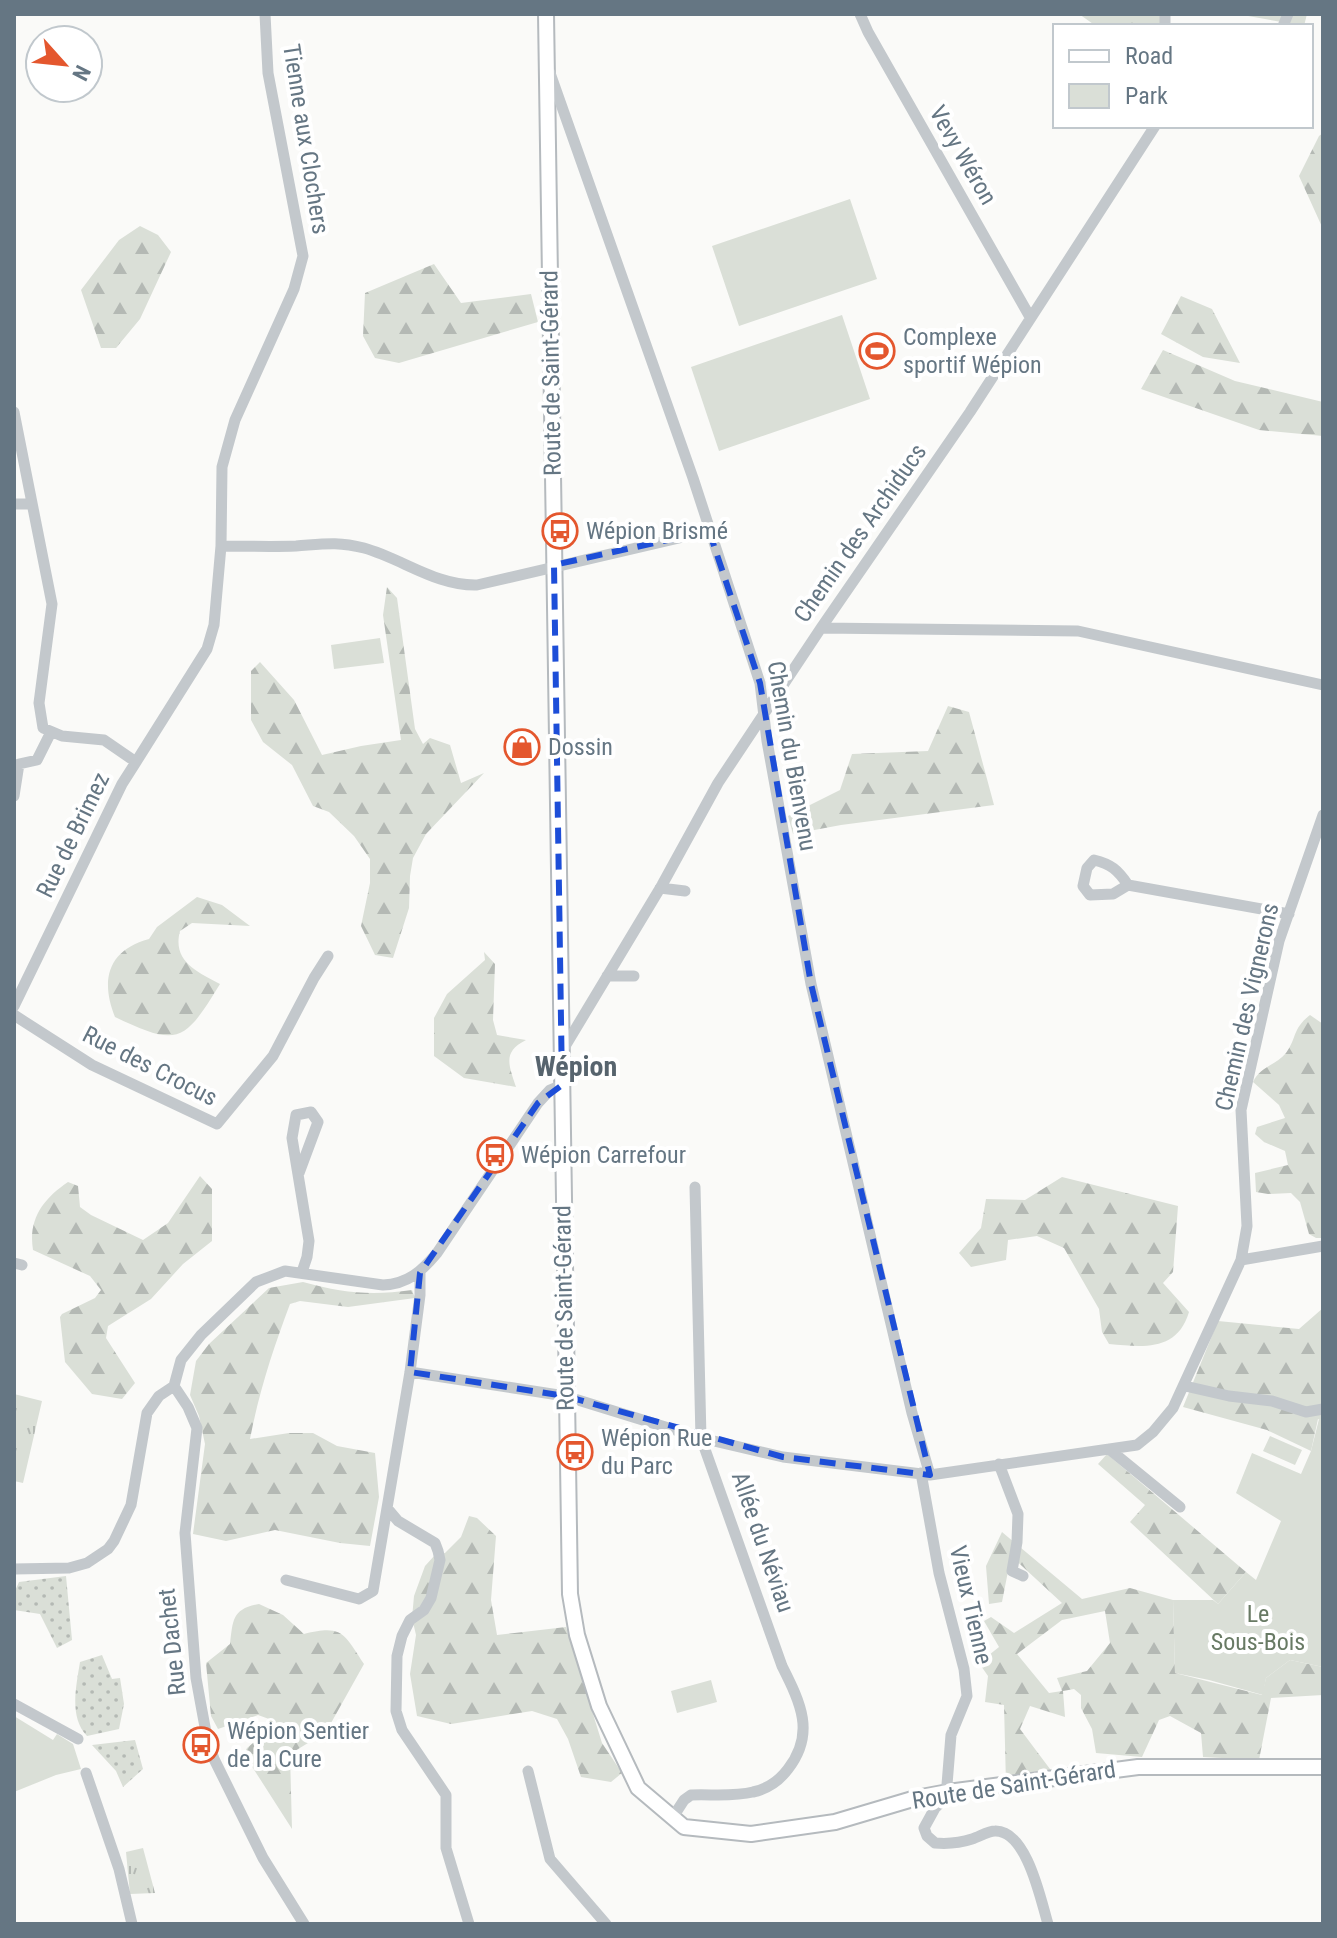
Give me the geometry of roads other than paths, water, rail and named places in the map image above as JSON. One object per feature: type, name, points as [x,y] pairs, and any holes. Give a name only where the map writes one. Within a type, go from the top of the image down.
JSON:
[{"type":"main road","name":"Route de Saint-Gérard","points":[[546,14],[570,1594],[577,1635],[599,1706],[638,1788],[684,1827],[751,1834],[835,1822],[916,1798],[948,1792],[1138,1767],[1323,1767]]},
{"type":"street","name":"Tienne aux Clochers","points":[[136,762],[207,649],[214,625],[225,449],[294,289],[303,256],[268,73],[265,14]]},
{"type":"street","name":"Vevy Wéron","points":[[860,14],[1030,317]]},
{"type":"street","name":"Chemin du Bienvenu","points":[[546,64],[611,243],[760,683],[811,984],[925,1474]]},
{"type":"street","name":"Chemin des Archiducs","points":[[561,1054],[660,888],[718,783],[963,423],[1154,128]]},
{"type":"street","points":[[14,412],[52,604],[39,703],[43,728],[51,732],[37,760],[19,764],[14,796]]},
{"type":"street","points":[[14,504],[32,504]]},
{"type":"street","points":[[221,546],[296,546],[333,542],[367,549],[462,585],[488,583],[554,565],[709,531]]},
{"type":"street","points":[[821,628],[1078,631],[1323,685]]},
{"type":"street","name":"Rue de Brimez","points":[[14,1006],[122,784],[136,762],[104,740],[51,732]]},
{"type":"street","name":"Chemin des Vignerons","points":[[410,1372],[565,1396],[701,1438],[783,1457],[925,1474],[1137,1445],[1153,1432],[1173,1408],[1241,1260],[1247,1226],[1241,1110],[1279,941],[1323,815]]},
{"type":"street","points":[[1128,885],[1289,914]]},
{"type":"street","points":[[660,888],[685,891]]},
{"type":"street","name":"Rue des Crocus","points":[[14,1015],[92,1065],[217,1124],[273,1056],[328,956]]},
{"type":"street","points":[[607,976],[634,976]]},
{"type":"street","points":[[14,1569],[69,1568],[87,1563],[108,1549],[131,1505],[147,1413],[159,1396],[174,1386],[181,1360],[242,1294],[256,1282],[285,1271],[383,1285],[420,1273],[437,1253],[538,1103],[550,1090],[562,1085]]},
{"type":"street","points":[[299,1173],[318,1122],[311,1112],[296,1115],[292,1138],[309,1241],[302,1272]]},
{"type":"street","name":"Allée du Néviau","points":[[673,1817],[691,1795],[746,1793],[768,1787],[792,1764],[802,1745],[804,1732],[798,1701],[782,1666],[701,1438],[695,1187]]},
{"type":"street","points":[[1241,1260],[1323,1246]]},
{"type":"street","points":[[286,1580],[359,1599],[373,1591],[410,1372],[420,1273]]},
{"type":"street","name":"Rue Dachet","points":[[174,1386],[197,1428],[185,1533],[196,1678],[207,1738],[214,1759],[263,1858],[304,1924]]},
{"type":"street","points":[[1185,1386],[1272,1401],[1323,1421]]},
{"type":"street","points":[[1306,1412],[1323,1409]]},
{"type":"street","points":[[1109,1449],[1180,1507]]},
{"type":"street","points":[[999,1464],[1018,1514],[1012,1571],[1023,1576]]},
{"type":"street","name":"Vieux Tienne","points":[[925,1474],[939,1573],[964,1669],[967,1696],[951,1735],[948,1792]]},
{"type":"street","points":[[387,1508],[398,1521],[435,1543],[440,1560],[431,1598],[424,1610],[410,1620],[402,1636],[397,1656],[396,1711],[402,1730],[446,1795],[446,1848],[469,1924]]},
{"type":"street","points":[[14,1704],[78,1739]]},
{"type":"street","points":[[528,1771],[550,1859],[606,1924]]},
{"type":"street","points":[[86,1773],[119,1869],[132,1924]]},
{"type":"street","points":[[948,1792],[924,1828],[927,1836],[935,1843],[945,1844],[996,1831],[1005,1833],[1021,1847],[1026,1857],[1048,1924]]},
{"type":"place","name":"Complexe sportif Wépion","points":[[877,351]]},
{"type":"place","name":"Wépion Brismé","points":[[560,531]]},
{"type":"place","name":"Dossin","points":[[522,747]]},
{"type":"place","name":"Wépion Carrefour","points":[[495,1155]]},
{"type":"place","name":"Wépion Rue du Parc","points":[[575,1452]]},
{"type":"place","name":"Wépion Sentier de la Cure","points":[[201,1745]]},
{"type":"district","name":"Wépion","points":[[576,1066]]},
{"type":"park label","name":"Le Sous-Bois","points":[[1258,1628]]}]
